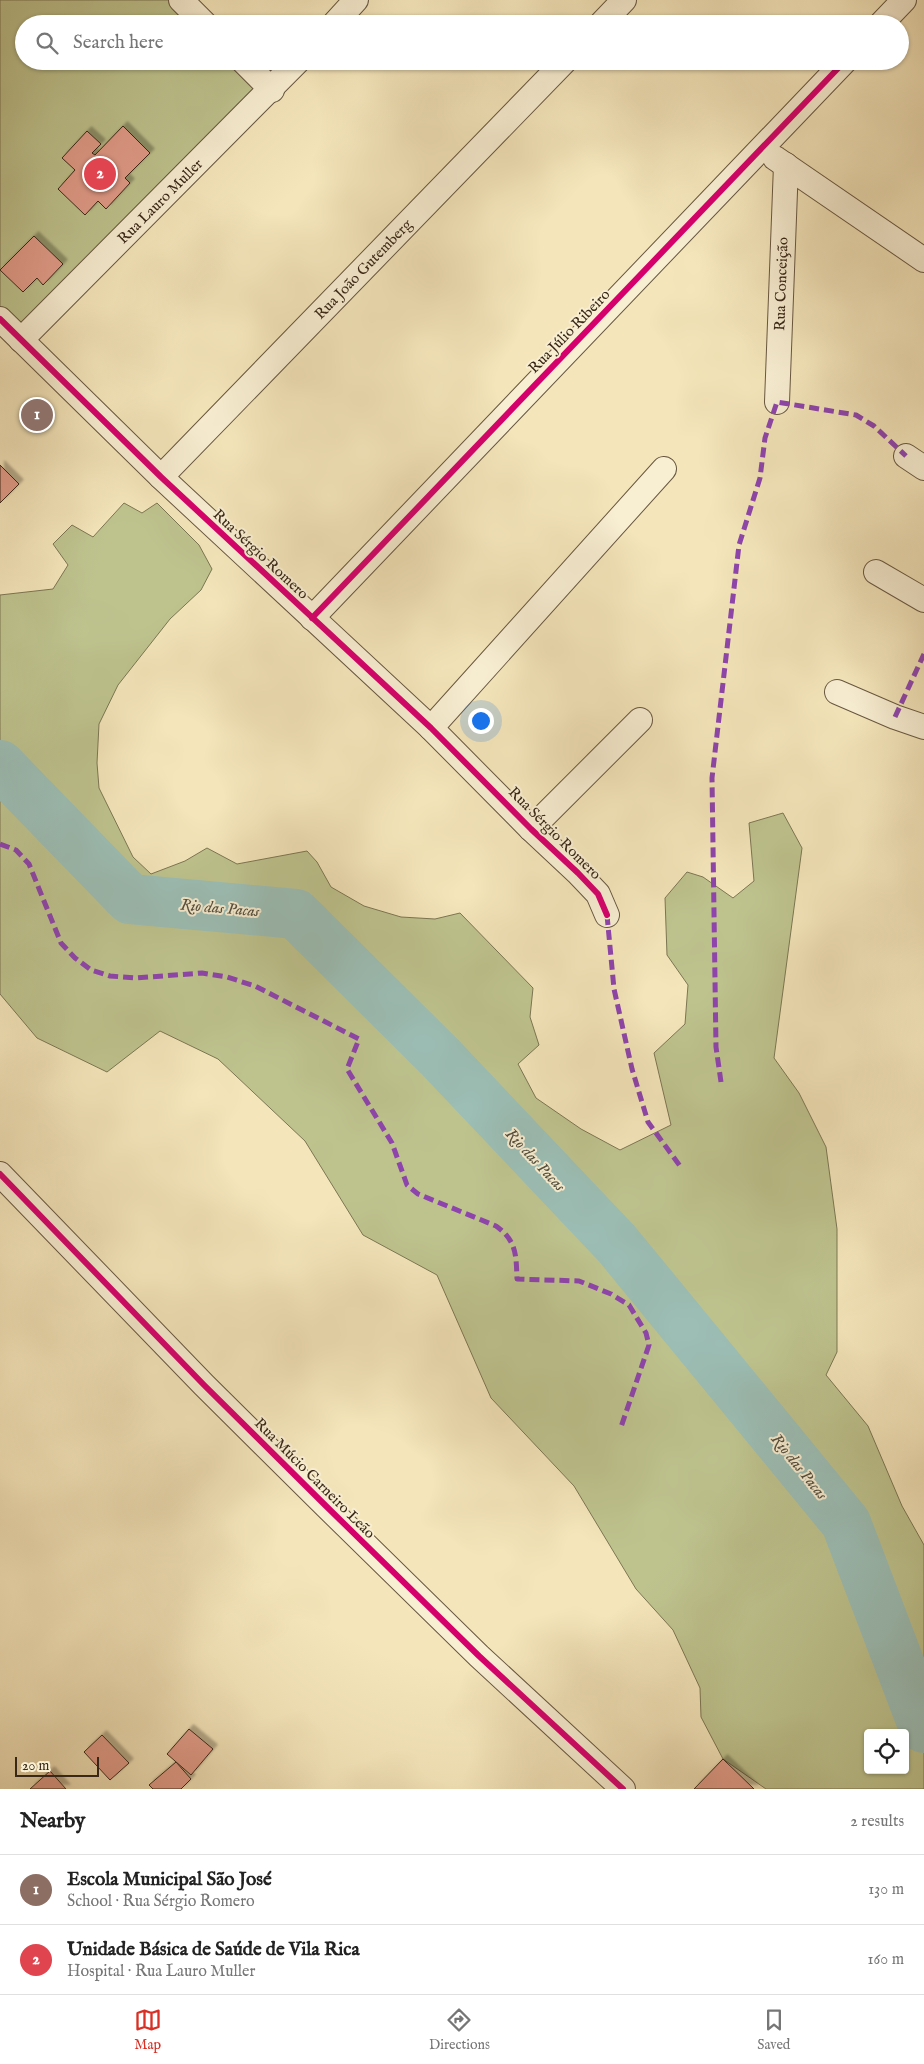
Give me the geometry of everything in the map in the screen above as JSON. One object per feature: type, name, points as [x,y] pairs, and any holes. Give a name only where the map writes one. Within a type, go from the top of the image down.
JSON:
[{"type":"street","points":[[181,0],[196,15]]},
{"type":"street","points":[[342,15],[356,0]]},
{"type":"street","points":[[610,15],[624,0]]},
{"type":"street","points":[[890,15],[904,0]]},
{"type":"street","points":[[252,70],[272,90]]},
{"type":"street","name":"Rua Lauro Muller","points":[[21,340],[290,70]]},
{"type":"street","name":"Rua João Gutemberg","points":[[161,477],[556,70]]},
{"type":"street","name":"Rua Júlio Ribeiro","points":[[312,618],[836,70]]},
{"type":"street","points":[[762,148],[924,260]]},
{"type":"street","name":"Rua Conceição","points":[[777,402],[786,165]]},
{"type":"street","name":"Rua Sérgio Romero","points":[[0,320],[161,477],[431,728],[598,894],[607,915]]},
{"type":"street","points":[[431,728],[664,469]]},
{"type":"street","points":[[876,572],[924,600]]},
{"type":"street","points":[[836,692],[924,727]]},
{"type":"street","points":[[531,829],[640,720]]},
{"type":"street","name":"Rua Múcio Carneiro Leão","points":[[0,1174],[197,1378],[326,1506],[479,1656],[623,1789]]},
{"type":"green space","points":[[0,0],[181,0],[196,15],[15,15],[15,70],[252,70],[272,90],[21,340],[0,319]]},
{"type":"green space","points":[[124,503],[142,513],[157,503],[199,545],[212,569],[201,590],[170,619],[118,685],[99,724],[97,763],[99,788],[133,857],[151,874],[185,861],[207,848],[237,864],[307,851],[317,862],[331,887],[364,906],[401,917],[435,919],[460,913],[533,988],[530,1017],[539,1045],[518,1064],[536,1098],[581,1129],[620,1150],[671,1125],[654,1053],[685,1024],[688,985],[667,955],[665,898],[687,872],[703,877],[733,898],[754,881],[749,823],[783,813],[802,848],[774,1058],[799,1093],[826,1147],[837,1229],[837,1352],[826,1375],[868,1426],[902,1506],[924,1545],[924,1789],[766,1789],[723,1759],[701,1717],[700,1688],[673,1630],[636,1589],[574,1486],[491,1398],[437,1275],[363,1235],[305,1141],[218,1059],[160,1031],[107,1072],[37,1038],[0,994],[0,595],[53,589],[68,565],[53,544],[72,525],[93,537]]},
{"type":"building","points":[[123,126],[150,153],[125,178],[130,183],[106,209],[98,201],[85,215],[58,189],[75,170],[62,158],[87,131],[101,144],[92,153],[95,155]]},
{"type":"building","points":[[34,236],[63,264],[43,285],[37,278],[23,292],[0,270]]},
{"type":"building","points":[[0,465],[19,484],[0,503]]},
{"type":"building","points":[[189,1729],[213,1749],[191,1775],[167,1754]]},
{"type":"building","points":[[102,1735],[129,1763],[110,1780],[84,1752]]},
{"type":"building","points":[[723,1759],[754,1789],[694,1789]]},
{"type":"building","points":[[176,1762],[191,1779],[181,1789],[153,1789],[149,1785]]},
{"type":"building","points":[[50,1771],[66,1789],[30,1789]]},
{"type":"waterway","name":"Rio das Pacas","points":[[0,765],[130,899],[296,914],[440,1057],[617,1244],[846,1523],[924,1728]]},
{"type":"marked path","points":[[721,1082],[716,1047],[712,778],[739,545],[760,478],[765,438],[777,402],[856,415],[874,426],[906,456]]},
{"type":"marked path","points":[[895,717],[924,654]]},
{"type":"marked path","points":[[0,844],[16,850],[29,864],[61,943],[75,958],[91,970],[110,976],[136,978],[202,973],[227,977],[255,986],[359,1039],[347,1069],[392,1143],[407,1185],[418,1194],[496,1226],[512,1243],[517,1279],[579,1281],[611,1294],[629,1305],[646,1333],[649,1345],[621,1427]]},
{"type":"marked path","points":[[607,915],[614,989],[632,1069],[648,1122],[680,1166]]},
{"type":"cycle path","points":[[312,618],[836,70]]},
{"type":"cycle path","points":[[0,319],[161,477],[431,728],[598,894],[607,915]]},
{"type":"cycle path","points":[[0,1174],[204,1385],[326,1506],[479,1656],[623,1789]]},
{"type":"place","name":"Unidade Básica de Saúde de Vila Rica","points":[[100,174]]},
{"type":"place","name":"Escola Municipal São José","points":[[37,415]]}]
